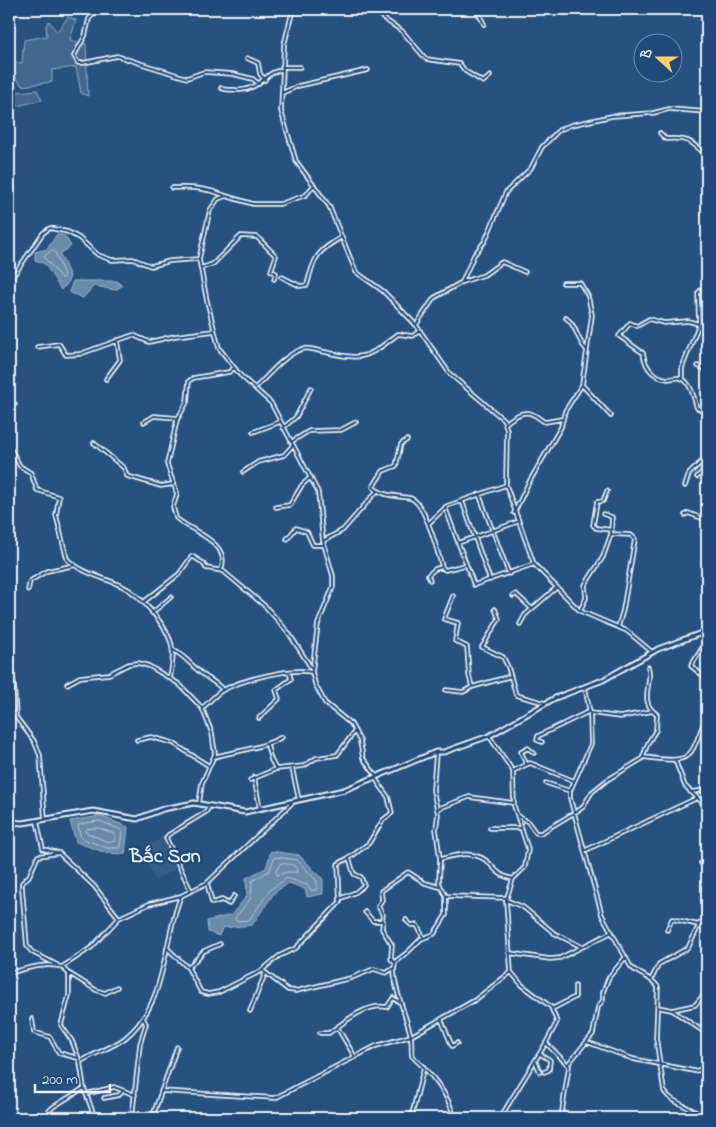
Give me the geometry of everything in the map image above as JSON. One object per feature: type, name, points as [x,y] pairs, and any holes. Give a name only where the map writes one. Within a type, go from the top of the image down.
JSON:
[{"type":"street","points":[[98,9],[90,16],[85,36],[74,56],[78,63],[83,64],[117,56],[187,78],[204,72],[233,74],[253,79],[259,84]]},
{"type":"street","points":[[293,9],[285,38],[282,69],[282,113],[296,161],[329,206],[356,272],[383,291],[416,324],[450,374],[501,416],[506,423],[506,485],[517,522],[534,564],[580,611],[618,627],[638,638],[652,652]]},
{"type":"street","points":[[374,9],[382,18],[402,31],[426,59],[460,64],[465,71],[483,82],[490,76]]},
{"type":"street","points":[[476,9],[484,24]]},
{"type":"street","points":[[248,58],[258,63],[260,74],[265,80]]},
{"type":"street","points":[[221,88],[240,90],[259,84],[276,71],[300,67]]},
{"type":"street","points":[[282,93],[298,86],[368,70]]},
{"type":"street","points":[[462,282],[474,254],[485,241],[506,192],[531,168],[542,147],[560,130],[571,124],[612,116],[653,114],[669,109],[707,112]]},
{"type":"street","points":[[660,133],[666,139],[677,138],[692,142],[707,156]]},
{"type":"street","points":[[172,188],[208,189],[253,204],[280,204],[306,195],[314,185]]},
{"type":"street","points":[[167,948],[188,968],[198,989],[208,994],[222,991],[262,970],[279,956],[296,948],[339,905],[342,898],[338,866],[340,862],[349,858],[372,840],[383,820],[393,811],[387,795],[363,758],[361,743],[355,731],[349,722],[325,702],[315,684],[312,670],[318,624],[333,587],[333,576],[323,541],[319,496],[311,477],[271,403],[234,368],[219,348],[214,331],[199,259],[212,205],[218,199],[226,196]]},
{"type":"street","points":[[9,282],[15,276],[42,233],[50,228],[61,229],[74,234],[98,255],[112,260],[132,260],[151,266],[168,261],[199,259]]},
{"type":"street","points":[[201,268],[213,264],[241,236],[257,237],[276,256],[271,271],[276,273],[274,279]]},
{"type":"street","points":[[282,277],[300,286],[307,285],[311,265],[319,252],[342,238]]},
{"type":"street","points":[[416,324],[434,298],[462,282],[484,275],[502,262],[526,272]]},
{"type":"street","points":[[514,513],[528,484],[547,454],[562,419],[582,385],[592,315],[588,296],[579,282],[563,283]]},
{"type":"street","points":[[707,290],[701,290],[698,293],[699,324],[682,368],[682,379],[691,390],[698,409],[707,412]]},
{"type":"street","points":[[566,318],[586,349]]},
{"type":"street","points":[[682,379],[666,378],[649,371],[643,360],[643,354],[620,337],[620,334],[630,322],[637,326],[649,319],[664,323],[686,321],[699,324]]},
{"type":"street","points":[[255,388],[285,360],[301,350],[311,349],[363,357],[381,348],[398,334],[413,336],[420,330]]},
{"type":"street","points":[[37,346],[60,345],[68,356],[80,354],[133,335],[149,342],[175,336],[214,331]]},
{"type":"street","points":[[106,379],[120,360],[117,340]]},
{"type":"street","points":[[698,366],[707,370]]},
{"type":"street","points":[[221,570],[223,560],[216,545],[176,518],[173,507],[177,496],[167,464],[178,418],[187,402],[187,387],[191,379],[229,372],[234,368]]},
{"type":"street","points":[[582,385],[611,416]]},
{"type":"street","points":[[283,428],[296,417],[312,388]]},
{"type":"street","points":[[9,404],[15,404]]},
{"type":"street","points":[[506,423],[515,416],[526,413],[534,414],[543,421],[562,419]]},
{"type":"street","points":[[144,422],[154,416],[178,418]]},
{"type":"street","points":[[253,432],[280,422]]},
{"type":"street","points":[[242,472],[258,462],[284,455],[292,443],[310,431],[341,430],[356,422]]},
{"type":"street","points":[[407,440],[401,444],[396,466],[385,469],[373,483],[373,487],[395,497],[414,499],[429,523],[442,567],[445,570],[465,565]]},
{"type":"street","points":[[94,443],[124,468],[127,476],[161,486],[173,484]]},
{"type":"street","points":[[9,446],[20,466],[31,473],[37,490],[59,498],[56,515],[67,559],[107,581],[123,586],[144,602],[165,629],[173,650],[170,678]]},
{"type":"street","points":[[685,486],[689,474],[700,463],[707,474]]},
{"type":"street","points":[[697,477],[707,467]]},
{"type":"street","points":[[276,507],[290,504],[303,484],[311,477]]},
{"type":"street","points":[[429,523],[445,507],[506,485]]},
{"type":"street","points":[[323,541],[343,530],[377,490]]},
{"type":"street","points":[[607,491],[603,501],[597,502],[593,526],[612,530]]},
{"type":"street","points":[[479,494],[510,574]]},
{"type":"street","points":[[462,501],[490,580]]},
{"type":"street","points":[[445,507],[465,565],[474,584],[510,574],[534,564]]},
{"type":"street","points":[[685,515],[688,513],[707,520]]},
{"type":"street","points":[[580,611],[586,598],[585,585],[603,557],[612,530],[612,517],[604,514]]},
{"type":"street","points":[[458,543],[517,522]]},
{"type":"street","points":[[287,539],[296,528],[307,532],[313,545],[324,545]]},
{"type":"street","points":[[611,534],[631,535],[635,539],[623,610],[618,627]]},
{"type":"street","points":[[144,602],[179,574],[191,556],[203,563],[207,569],[221,570],[265,606],[288,632],[312,670]]},
{"type":"street","points":[[28,590],[30,581],[47,571],[75,565]]},
{"type":"street","points":[[430,580],[428,576],[430,572],[442,567]]},
{"type":"street","points":[[520,624],[532,609],[556,588]]},
{"type":"street","points":[[513,596],[520,595],[532,609]]},
{"type":"street","points":[[453,596],[444,619],[458,624],[455,641],[467,648],[472,687]]},
{"type":"street","points":[[152,613],[171,597]]},
{"type":"street","points":[[495,610],[500,619],[482,647],[503,657],[516,695],[545,703]]},
{"type":"street","points":[[9,822],[46,819],[94,811],[137,819],[180,805],[200,804],[242,812],[344,790],[436,752],[444,752],[489,736],[545,703],[614,674],[652,652],[707,632]]},
{"type":"street","points":[[707,640],[691,666],[707,679]]},
{"type":"street","points":[[173,650],[183,655],[201,673],[223,690]]},
{"type":"street","points":[[9,660],[14,684],[15,714]]},
{"type":"street","points":[[67,684],[76,678],[108,674],[133,663],[146,665],[179,684],[202,708],[212,733],[214,757],[202,783],[200,804]]},
{"type":"street","points":[[518,816],[526,820],[538,834],[584,806],[591,794],[603,782],[633,766],[644,757],[647,745],[657,724],[657,714],[648,704],[648,667]]},
{"type":"street","points":[[202,708],[223,690],[239,683],[289,672],[312,670]]},
{"type":"street","points":[[259,718],[279,699],[276,690],[291,679],[289,672]]},
{"type":"street","points":[[446,690],[462,692],[472,687],[511,676]]},
{"type":"street","points":[[585,687],[590,712],[591,744],[570,791],[602,915],[625,958],[636,973],[651,980],[658,987],[656,1038],[666,1094],[703,1118]]},
{"type":"street","points":[[9,710],[15,714],[38,750],[43,776],[46,819]]},
{"type":"street","points":[[542,742],[537,739],[538,736],[590,712],[620,717],[653,711]]},
{"type":"street","points":[[644,757],[675,760],[685,757],[694,750],[707,715]]},
{"type":"street","points":[[250,780],[276,769],[307,765],[316,758],[337,755],[355,731]]},
{"type":"street","points":[[489,736],[513,771],[514,803],[528,849],[527,860],[523,870],[513,879],[506,899],[511,972],[529,990],[543,999],[556,1017],[556,1026],[500,1118]]},
{"type":"street","points":[[137,740],[151,737],[173,743],[209,766]]},
{"type":"street","points":[[214,757],[267,745],[282,737]]},
{"type":"street","points":[[267,745],[271,760],[276,769]]},
{"type":"street","points":[[526,763],[521,752],[528,748],[534,753]]},
{"type":"street","points":[[436,752],[432,788],[437,809],[436,832],[440,859],[440,887],[446,896],[446,915],[434,934],[423,938],[395,963],[394,968],[400,1002],[411,1036],[412,1056],[424,1067],[450,1104],[454,1118]]},
{"type":"street","points":[[675,760],[685,786],[707,807]]},
{"type":"street","points":[[513,771],[526,763],[533,764],[574,781]]},
{"type":"street","points":[[292,767],[299,800]]},
{"type":"street","points":[[254,778],[260,808]]},
{"type":"street","points":[[546,783],[570,791]]},
{"type":"street","points":[[690,792],[707,790]]},
{"type":"street","points":[[437,809],[469,797],[514,803]]},
{"type":"street","points":[[586,850],[697,798]]},
{"type":"street","points":[[62,967],[92,947],[119,918],[149,904],[181,896],[207,883],[294,801]]},
{"type":"street","points":[[191,891],[166,838],[206,812],[210,806]]},
{"type":"street","points":[[37,820],[42,847],[46,851],[53,850],[59,853],[94,886],[119,918]]},
{"type":"street","points":[[490,828],[522,828]]},
{"type":"street","points":[[59,853],[38,856],[29,876],[22,883],[27,946],[32,952],[62,967],[96,990],[105,993],[117,987]]},
{"type":"street","points":[[440,859],[462,854],[474,855],[484,860],[499,875],[513,879]]},
{"type":"street","points":[[342,898],[356,892],[364,885],[361,877],[354,874],[349,858]]},
{"type":"street","points":[[707,858],[701,863],[707,871]]},
{"type":"street","points":[[395,963],[391,959],[392,945],[382,929],[383,916],[378,906],[382,900],[381,892],[408,872],[425,883],[440,887]]},
{"type":"street","points":[[207,883],[212,903],[222,900],[229,904],[234,896]]},
{"type":"street","points":[[80,1062],[124,1039],[143,1018],[158,989],[181,896]]},
{"type":"street","points":[[446,896],[506,899],[523,907],[554,933],[582,947]]},
{"type":"street","points":[[364,912],[373,921],[382,920]]},
{"type":"street","points":[[667,930],[672,919],[699,925]]},
{"type":"street","points":[[406,920],[409,925],[417,925],[423,938]]},
{"type":"street","points":[[651,980],[659,964],[688,948],[701,922],[707,924]]},
{"type":"street","points":[[509,953],[550,959],[560,958],[612,932]]},
{"type":"street","points":[[188,968],[204,951],[220,944]]},
{"type":"street","points":[[561,1118],[568,1064],[595,1030],[598,1007],[603,1000],[603,992],[609,977],[625,958]]},
{"type":"street","points":[[9,973],[57,965]]},
{"type":"street","points":[[262,970],[288,990],[296,990],[351,978],[374,969],[386,972],[394,968]]},
{"type":"street","points":[[68,972],[69,995],[62,1025],[72,1041],[80,1062],[84,1088],[95,1118]]},
{"type":"street","points":[[161,1091],[275,1098],[376,1046],[411,1036],[474,1000],[511,972]]},
{"type":"street","points":[[250,1011],[266,974]]},
{"type":"street","points":[[552,1009],[575,997],[575,986]]},
{"type":"street","points":[[672,1010],[695,1005],[707,991]]},
{"type":"street","points":[[320,1033],[329,1033],[373,1005],[387,1007],[393,998],[400,1002]]},
{"type":"street","points":[[657,1007],[672,1010],[707,1034]]},
{"type":"street","points":[[132,1118],[140,1044],[146,1024],[143,1018]]},
{"type":"street","points":[[32,1019],[34,1032],[39,1036],[49,1036],[59,1053],[78,1058]]},
{"type":"street","points":[[441,1019],[449,1042],[452,1046],[457,1043]]},
{"type":"street","points":[[337,1027],[355,1057]]},
{"type":"street","points":[[587,1042],[633,1059],[659,1062],[671,1067],[694,1071],[700,1070],[707,1058]]},
{"type":"street","points":[[546,1043],[568,1064]]},
{"type":"street","points":[[152,1118],[177,1047]]},
{"type":"street","points":[[540,1054],[550,1060],[551,1064],[549,1070],[544,1072]]},
{"type":"street","points":[[536,1061],[540,1072]]},
{"type":"street","points":[[411,1118],[424,1067]]},
{"type":"street","points":[[86,1094],[114,1087],[122,1092],[135,1095]]},
{"type":"street","points":[[42,1118],[53,1107],[84,1088]]},
{"type":"street","points":[[104,1098],[119,1095],[122,1092]]},
{"type":"street","points":[[9,1114],[10,1118]]},
{"type":"shaded area","points":[[68,17],[76,20],[70,40],[86,44],[88,96],[81,93],[76,67],[52,70],[52,82],[22,86],[13,74],[9,74],[9,63],[22,63],[24,40],[47,36],[46,26],[49,21],[57,32]]},
{"type":"shaded area","points":[[37,90],[42,100],[9,108],[9,93]]},
{"type":"shaded area","points":[[163,838],[176,869],[155,880],[144,857],[147,845]]},
{"type":"water","points":[[57,234],[65,236],[71,246],[60,254],[70,276],[67,284],[61,290],[45,264],[35,260],[35,252],[47,249]]},
{"type":"water","points":[[73,281],[117,281],[122,286],[115,290],[94,286],[83,298],[69,292]]},
{"type":"water","points":[[100,816],[128,827],[125,854],[106,853],[76,842],[70,821]]},
{"type":"water","points":[[271,851],[299,855],[323,879],[323,894],[307,897],[305,889],[289,883],[275,892],[252,925],[222,928],[219,936],[208,932],[207,921],[231,915],[247,896],[246,878],[266,868]]},
{"type":"district","name":"Bắc Sơn","points":[[165,857]]}]
